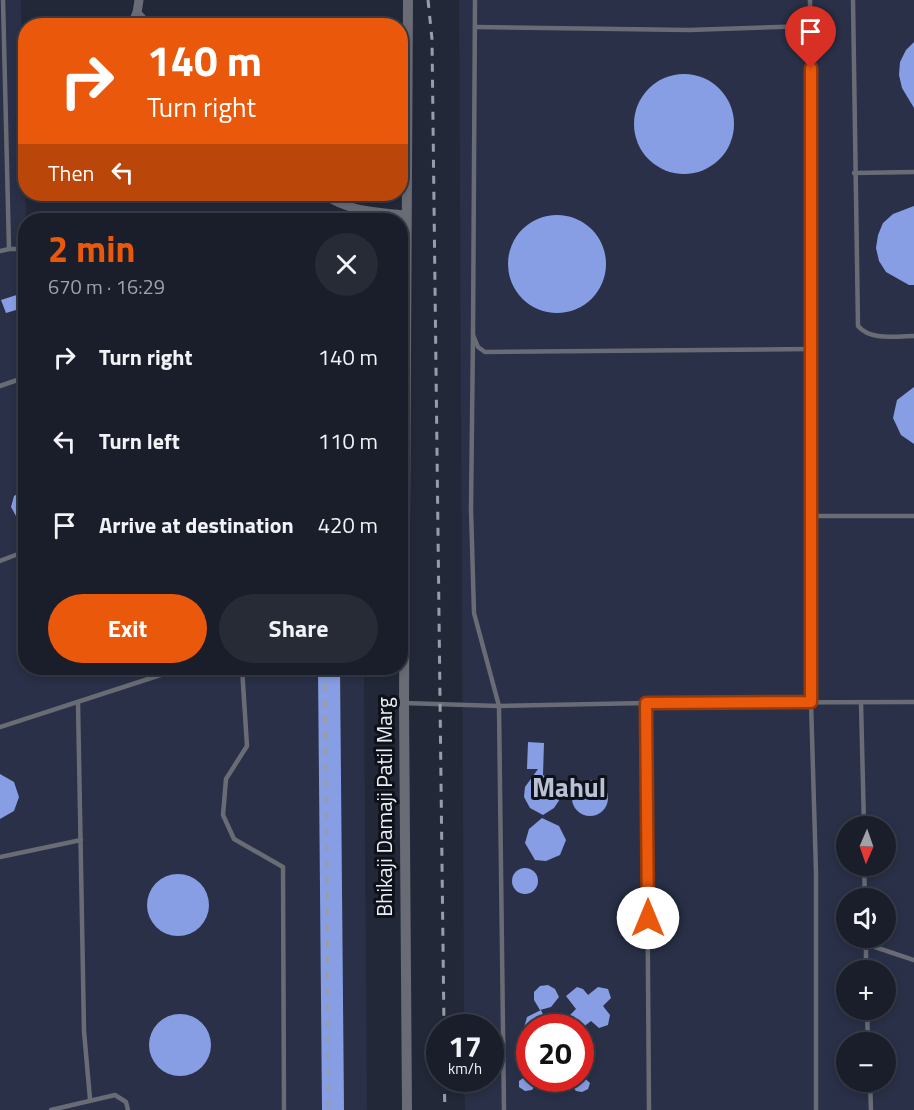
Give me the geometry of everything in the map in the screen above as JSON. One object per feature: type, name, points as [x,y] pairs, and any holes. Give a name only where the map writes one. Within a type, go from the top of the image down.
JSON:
[{"type":"street","points":[[135,18],[139,0]]},
{"type":"street","name":"Bhikaji Damaji Patil Marg","points":[[408,0],[408,18]]},
{"type":"street","points":[[137,13],[142,18]]},
{"type":"street","points":[[334,201],[362,210],[388,213]]},
{"type":"street","name":"Bhikaji Damaji Patil Marg","points":[[404,675],[407,1110]]},
{"type":"lane","points":[[3,0],[9,249]]},
{"type":"lane","points":[[475,0],[471,509],[474,613],[499,706],[504,1110]]},
{"type":"lane","points":[[810,0],[813,349],[811,702],[816,872],[816,1110]]},
{"type":"lane","points":[[853,0],[858,326],[864,332],[878,336],[914,336]]},
{"type":"lane","points":[[476,27],[689,30],[811,26]]},
{"type":"lane","points":[[854,173],[914,172]]},
{"type":"lane","points":[[0,251],[18,249]]},
{"type":"lane","points":[[473,335],[478,347],[485,352],[813,349]]},
{"type":"lane","points":[[0,386],[18,380]]},
{"type":"lane","points":[[812,516],[914,516]]},
{"type":"lane","points":[[0,561],[18,554]]},
{"type":"lane","points":[[0,727],[161,675]]},
{"type":"lane","points":[[242,675],[247,746],[225,779],[222,815],[234,839],[283,867],[284,1110]]},
{"type":"lane","points":[[78,702],[84,1031],[90,1099]]},
{"type":"lane","points":[[861,702],[864,816]]},
{"type":"lane","points":[[404,703],[499,706],[914,702]]},
{"type":"lane","points":[[646,703],[649,1110]]},
{"type":"lane","points":[[0,857],[81,840]]},
{"type":"lane","points":[[878,948],[914,960]]},
{"type":"lane","points":[[870,1092],[870,1110]]},
{"type":"lane","points":[[51,1110],[90,1099],[116,1095],[126,1102],[128,1110]]},
{"type":"lane","points":[[77,1103],[77,1110]]},
{"type":"shaded area","points":[[0,0],[21,0],[21,18],[18,18],[18,201],[26,201],[26,213],[18,213],[18,675],[364,675],[367,1110],[0,1110]]},
{"type":"shaded area","points":[[459,0],[914,0],[914,1110],[465,1110],[464,1092],[504,1092],[504,1014],[464,1014]]},
{"type":"building","points":[[914,42],[914,108],[902,88],[899,75],[900,62],[906,50]]},
{"type":"building","points":[[684,74],[712,82],[726,96],[734,124],[726,152],[712,166],[684,174],[656,166],[642,152],[634,124],[642,96],[656,82]]},
{"type":"building","points":[[914,206],[914,285],[909,285],[886,272],[879,261],[876,248],[883,223],[893,214]]},
{"type":"building","points":[[557,215],[576,219],[591,230],[602,245],[606,264],[602,283],[591,298],[576,309],[557,313],[538,309],[523,298],[512,283],[508,264],[512,245],[523,230],[538,219]]},
{"type":"building","points":[[18,295],[18,309],[6,313],[1,300]]},
{"type":"building","points":[[914,387],[914,444],[901,435],[893,418],[897,400]]},
{"type":"building","points":[[18,494],[18,517],[11,507],[14,496]]},
{"type":"building","points":[[318,675],[340,675],[344,1110],[322,1110]]},
{"type":"building","points":[[528,742],[544,743],[543,775],[557,783],[562,796],[554,808],[543,815],[530,808],[524,797],[525,787],[538,769],[527,769]]},
{"type":"building","points":[[0,774],[14,782],[19,797],[14,811],[0,819]]},
{"type":"building","points":[[590,780],[603,785],[608,798],[603,811],[590,816],[577,811],[572,798],[577,785]]},
{"type":"building","points":[[542,818],[559,826],[566,840],[560,855],[546,861],[535,860],[525,843],[529,829]]},
{"type":"building","points":[[525,868],[534,872],[538,881],[534,890],[525,894],[516,890],[512,881],[516,872]]},
{"type":"building","points":[[172,874],[184,874],[200,883],[207,893],[209,905],[207,917],[200,927],[184,936],[172,936],[161,931],[152,922],[147,911],[147,899],[152,888],[161,879]]},
{"type":"building","points":[[548,985],[555,989],[559,997],[551,1007],[540,1010],[534,1000],[534,992],[540,986]]},
{"type":"building","points":[[577,987],[583,989],[588,995],[598,987],[608,989],[611,998],[603,1006],[610,1015],[608,1025],[599,1028],[594,1024],[594,1014],[571,1014],[576,1009],[566,996]]},
{"type":"building","points":[[174,1014],[186,1014],[202,1023],[209,1033],[211,1045],[209,1057],[202,1067],[186,1076],[174,1076],[163,1071],[154,1062],[149,1051],[149,1039],[154,1028],[163,1019]]},
{"type":"railway","points":[[428,0],[432,39],[444,1014]]},
{"type":"railway","points":[[325,675],[329,1110]]},
{"type":"railway","points":[[444,1092],[445,1110]]},
{"type":"district","name":"Mahul","points":[[569,788]]},
{"type":"route","points":[[648,918],[646,703],[811,702],[813,349],[811,68]]}]
